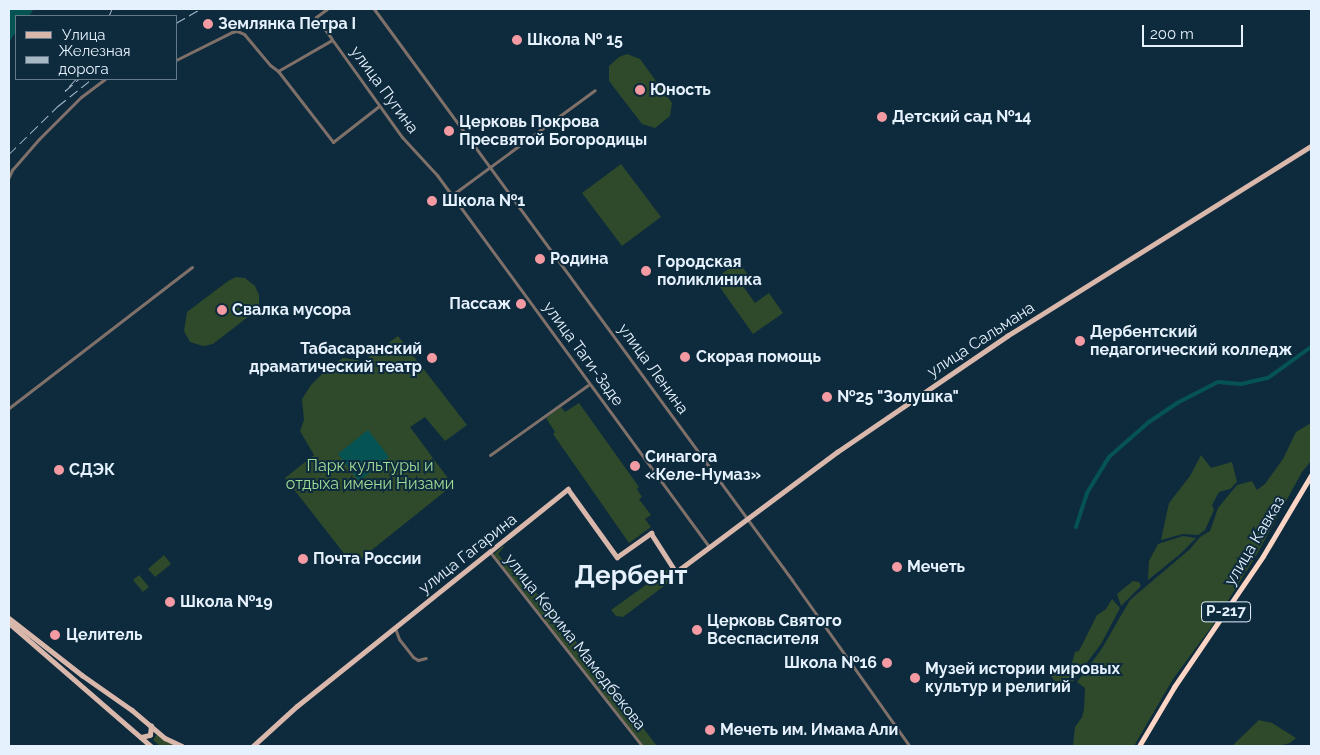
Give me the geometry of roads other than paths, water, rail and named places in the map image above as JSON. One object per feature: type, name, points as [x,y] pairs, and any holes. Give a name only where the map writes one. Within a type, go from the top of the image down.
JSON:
[{"type":"highway","name":"улица Кавказ","points":[[1139,746],[1174,687],[1263,556],[1311,475]]},
{"type":"main road","name":"улица Сальмана","points":[[676,572],[792,485],[1007,336],[1311,146]]},
{"type":"main road","name":"улица Гагарина","points":[[253,746],[297,706],[568,489],[617,557],[650,533],[676,572]]},
{"type":"main road","name":"улица Гагарина","points":[[253,746],[395,628],[568,490],[617,558],[650,534],[676,572]]},
{"type":"main road","points":[[9,618],[98,702],[151,746]]},
{"type":"main road","points":[[9,623],[104,690],[165,738],[182,746]]},
{"type":"main road","points":[[22,644],[28,636]]},
{"type":"main road","points":[[98,702],[96,693],[104,690]]},
{"type":"main road","points":[[141,738],[150,735],[151,726]]},
{"type":"street","name":"улица Пугина","points":[[327,9],[316,17],[402,137],[437,174]]},
{"type":"street","name":"улица Ленина","points":[[374,9],[792,580],[909,745]]},
{"type":"street","points":[[178,59],[237,31],[244,34],[270,65],[278,71],[333,142],[379,106]]},
{"type":"street","points":[[278,71],[332,40]]},
{"type":"street","points":[[9,177],[27,151],[81,97],[104,80]]},
{"type":"street","points":[[452,194],[595,90]]},
{"type":"street","name":"улица Таги-Заде","points":[[437,174],[588,384],[710,548]]},
{"type":"street","points":[[9,408],[192,267]]},
{"type":"street","points":[[490,455],[588,384]]},
{"type":"street","name":"улица Керима Мамедбекова","points":[[490,552],[642,746]]},
{"type":"street","points":[[395,628],[399,638],[413,657],[418,660],[426,658]]},
{"type":"waterway","points":[[1076,527],[1087,493],[1109,457],[1149,422],[1177,403],[1218,382],[1241,384],[1268,378],[1311,347]]},
{"type":"railway","points":[[109,15],[112,9]]},
{"type":"railway","points":[[178,22],[200,9]]},
{"type":"railway","points":[[75,80],[65,91],[78,80]]},
{"type":"railway","points":[[9,154],[58,106],[91,80]]},
{"type":"place","name":"Землянка Петра I","points":[[208,24]]},
{"type":"place","name":"Школа № 15","points":[[517,40]]},
{"type":"place","name":"Юность","points":[[640,90]]},
{"type":"place","name":"Детский сад №14","points":[[882,117]]},
{"type":"place","name":"Церковь Покрова Пресвятой Богородицы","points":[[449,131]]},
{"type":"place","name":"Школа №1","points":[[432,201]]},
{"type":"place","name":"Родина","points":[[540,259]]},
{"type":"place","name":"Городская поликлиника","points":[[646,271]]},
{"type":"place","name":"Пассаж","points":[[521,304]]},
{"type":"place","name":"Свалка мусора","points":[[222,310]]},
{"type":"place","name":"Дербентский педагогический колледж","points":[[1080,341]]},
{"type":"place","name":"Скорая помощь","points":[[685,357]]},
{"type":"place","name":"Табасаранский драматический театр","points":[[432,358]]},
{"type":"place","name":"№25 \"Золушка\"","points":[[827,397]]},
{"type":"place","name":"Синагога «Келе-Нумаз»","points":[[635,466]]},
{"type":"place","name":"СДЭК","points":[[59,470]]},
{"type":"place","name":"Почта России","points":[[303,559]]},
{"type":"place","name":"Мечеть","points":[[897,567]]},
{"type":"place","name":"Школа №19","points":[[170,602]]},
{"type":"place","name":"Церковь Святого Всеспасителя","points":[[697,630]]},
{"type":"place","name":"Целитель","points":[[55,635]]},
{"type":"place","name":"Школа №16","points":[[887,663]]},
{"type":"place","name":"Музей истории мировых культур и религий","points":[[915,678]]},
{"type":"place","name":"Мечеть им. Имама Али","points":[[710,730]]},
{"type":"district","name":"Дербент","points":[[631,576]]},
{"type":"park label","name":"Парк культуры и отдыха имени Низами","points":[[370,475]]}]
